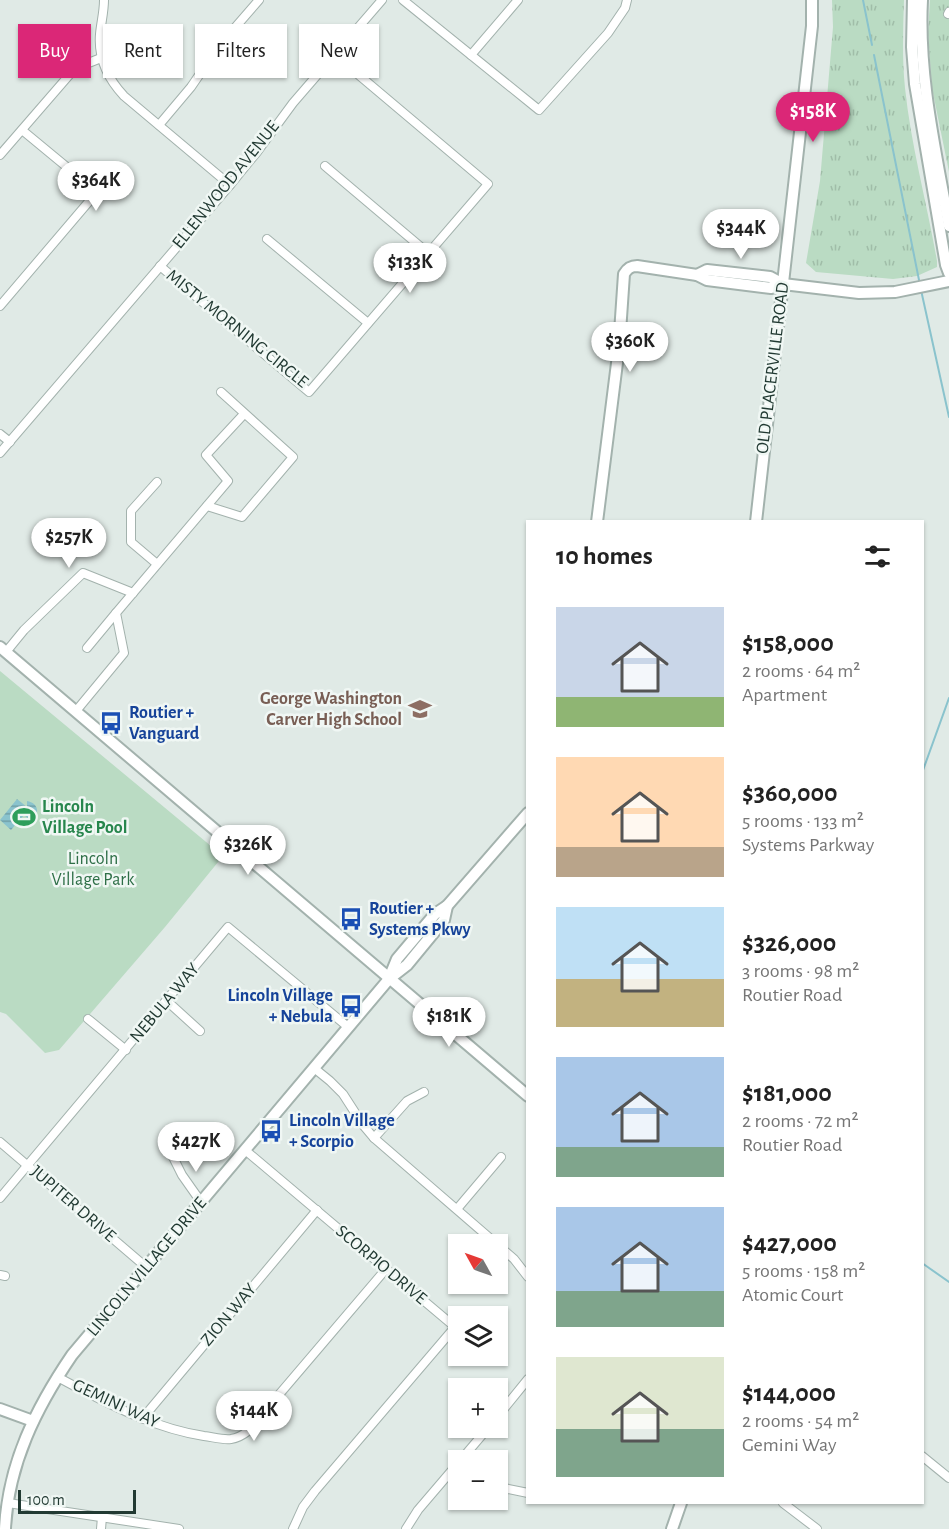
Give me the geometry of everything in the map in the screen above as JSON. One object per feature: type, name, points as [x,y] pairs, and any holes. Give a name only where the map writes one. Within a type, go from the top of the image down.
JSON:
[{"type":"street","points":[[104,0],[100,35],[101,58],[108,75],[118,89],[230,185]]},
{"type":"street","points":[[159,125],[191,87],[219,46],[259,0]]},
{"type":"street","name":"ELLENWOOD AVENUE","points":[[361,24],[382,0]]},
{"type":"street","points":[[403,0],[539,110],[608,33],[625,8],[627,0]]},
{"type":"street","points":[[471,55],[519,0]]},
{"type":"street","name":"OLD PLACERVILLE ROAD","points":[[756,520],[812,26],[812,0]]},
{"type":"street","points":[[913,0],[912,47],[915,84],[949,273]]},
{"type":"street","points":[[922,0],[924,76],[949,226]]},
{"type":"street","points":[[0,155],[71,73],[101,58]]},
{"type":"street","name":"ELLENWOOD AVENUE","points":[[0,453],[230,185],[314,78]]},
{"type":"street","name":"MISTY MORNING CIRCLE","points":[[160,266],[309,392],[488,184],[361,78]]},
{"type":"street","points":[[0,306],[97,192],[22,130]]},
{"type":"street","points":[[325,166],[428,253]]},
{"type":"street","points":[[944,194],[949,214]]},
{"type":"street","points":[[267,239],[368,323]]},
{"type":"street","points":[[597,520],[619,347],[624,274],[627,269],[637,266],[697,275],[707,280],[760,287],[771,288],[783,284],[859,293],[895,292],[949,281]]},
{"type":"street","points":[[207,506],[242,517],[293,457],[221,392]]},
{"type":"street","points":[[87,648],[228,481],[206,455],[244,414]]},
{"type":"street","points":[[0,434],[10,442]]},
{"type":"street","points":[[157,482],[131,511],[131,542],[158,564]]},
{"type":"street","points":[[133,593],[83,573],[3,650],[526,1094]]},
{"type":"street","points":[[76,711],[124,653],[116,613]]},
{"type":"street","name":"LINCOLN VILLAGE DRIVE","points":[[5,1529],[13,1474],[19,1455],[33,1420],[57,1377],[86,1338],[389,979],[397,959],[435,914],[447,906],[526,815]]},
{"type":"street","name":"NEBULA WAY","points":[[0,1198],[228,927],[348,1027]]},
{"type":"street","points":[[167,1001],[200,1031]]},
{"type":"street","points":[[88,1019],[126,1050]]},
{"type":"street","points":[[314,1068],[343,1094],[374,1138],[514,1259],[526,1274]]},
{"type":"street","points":[[374,1138],[406,1101],[424,1092]]},
{"type":"street","name":"JUPITER DRIVE","points":[[0,1142],[146,1267]]},
{"type":"street","name":"SCORPIO DRIVE","points":[[245,1150],[456,1327],[315,1491],[303,1507],[293,1529]]},
{"type":"street","points":[[172,1155],[182,1175],[201,1202]]},
{"type":"street","points":[[457,1209],[501,1157]]},
{"type":"street","name":"ZION WAY","points":[[142,1419],[317,1210]]},
{"type":"street","name":"GEMINI WAY","points":[[57,1377],[118,1409],[161,1426],[197,1435],[233,1439],[241,1436],[256,1422],[386,1269]]},
{"type":"street","points":[[508,1404],[526,1381]]},
{"type":"street","points":[[0,1409],[33,1420]]},
{"type":"street","points":[[470,1450],[480,1438]]},
{"type":"street","points":[[924,1458],[949,1478]]},
{"type":"street","points":[[406,1529],[418,1510],[448,1476]]},
{"type":"street","points":[[508,1488],[526,1492]]},
{"type":"street","points":[[8,1503],[179,1529]]},
{"type":"street","points":[[672,1529],[681,1504]]},
{"type":"street","points":[[784,1504],[817,1529]]},
{"type":"street","points":[[101,1529],[102,1517]]},
{"type":"green space","points":[[832,0],[904,0],[905,88],[915,153],[937,261],[937,267],[917,276],[893,279],[816,272],[806,263],[820,181],[833,27]]},
{"type":"green space","points":[[930,0],[949,0],[949,172],[932,88],[928,33]]},
{"type":"green space","name":"Lincoln Village Park","points":[[0,671],[223,856],[59,1050],[45,1053],[6,1014],[0,1012]]},
{"type":"water","points":[[17,799],[27,807],[27,801],[31,802],[36,806],[37,812],[32,822],[24,815],[11,830],[0,820]]},
{"type":"waterway","points":[[863,0],[872,45]]},
{"type":"waterway","points":[[874,55],[920,285]]},
{"type":"waterway","points":[[921,290],[949,417]]},
{"type":"waterway","points":[[924,767],[949,698]]},
{"type":"waterway","points":[[924,1264],[949,1282]]},
{"type":"place","name":"George Washington Carver High School","points":[[420,709]]},
{"type":"place","name":"Routier + Vanguard","points":[[111,723]]},
{"type":"place","name":"Lincoln Village Pool","points":[[24,817]]},
{"type":"place","name":"Routier + Systems Pkwy","points":[[351,919]]},
{"type":"place","name":"Lincoln Village + Nebula","points":[[351,1006]]},
{"type":"place","name":"Lincoln Village + Scorpio","points":[[271,1131]]}]
